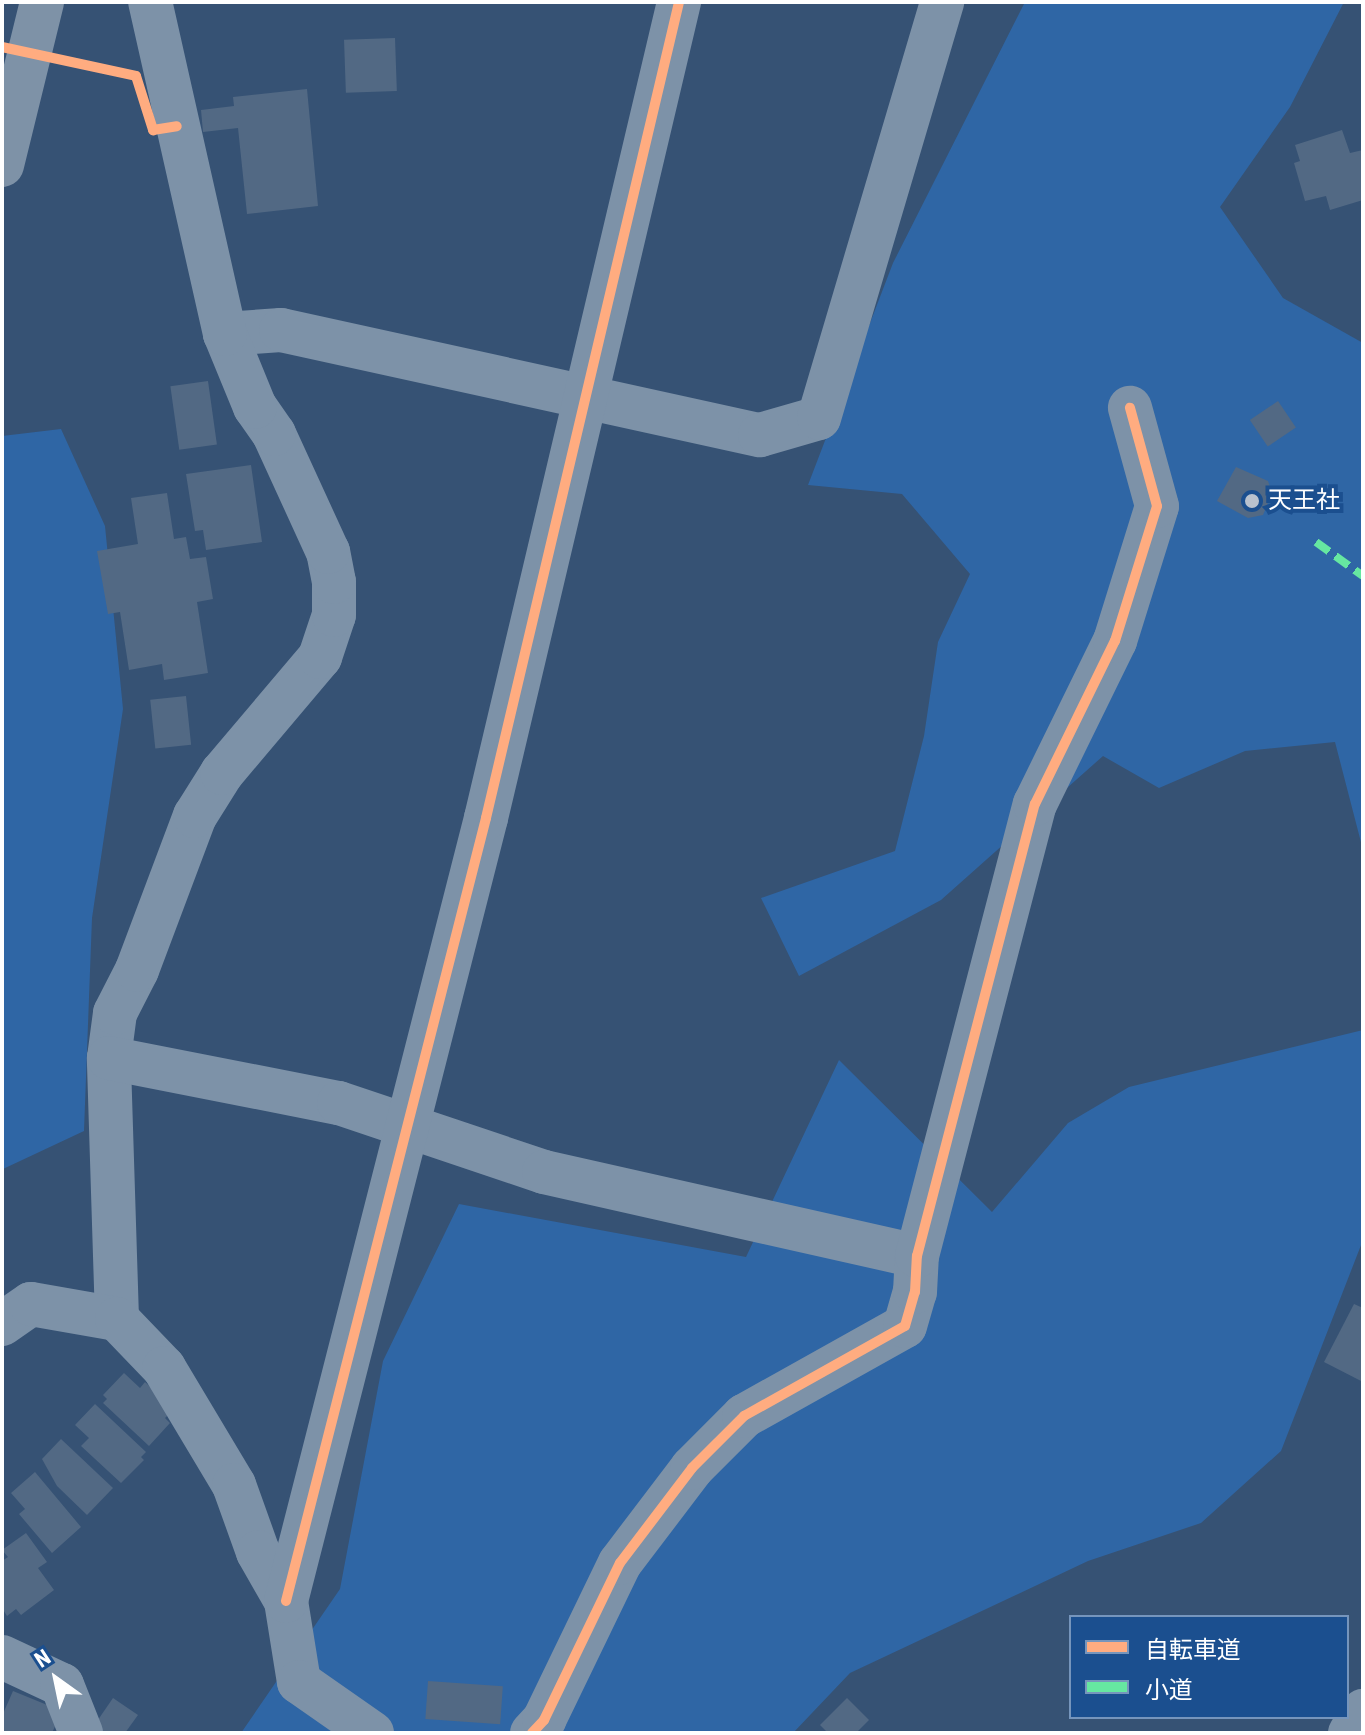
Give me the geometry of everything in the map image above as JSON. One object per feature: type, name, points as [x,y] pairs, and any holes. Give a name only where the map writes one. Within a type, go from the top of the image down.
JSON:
[{"type":"highway","points":[[2,165],[42,2]]},
{"type":"street","points":[[117,1319],[109,1058],[115,1013],[137,970],[195,816],[222,773],[320,657],[334,615],[334,582],[328,552],[274,434],[255,407],[225,334],[150,2]]},
{"type":"street","points":[[286,1601],[486,818],[583,397],[679,2]]},
{"type":"street","points":[[225,334],[281,330],[760,435],[819,418],[942,2]]},
{"type":"street","points":[[532,1733],[544,1720],[620,1563],[692,1468],[744,1416],[905,1326],[915,1292],[917,1256],[1035,804],[1115,641],[1157,506],[1130,408]]},
{"type":"street","points":[[109,1058],[339,1103],[544,1172],[917,1256]]},
{"type":"street","points":[[2,1324],[31,1304],[117,1319],[164,1368],[234,1485],[258,1552],[286,1601],[299,1682],[372,1733]]},
{"type":"street","points":[[2,1657],[62,1685],[81,1733]]},
{"type":"street","points":[[1350,1733],[1363,1711]]},
{"type":"shaded area","points":[[1025,2],[1344,2],[1290,107],[1220,207],[1283,298],[1363,343],[1363,850],[1335,742],[1245,751],[1159,788],[1103,756],[941,900],[799,976],[761,898],[895,851],[924,736],[938,642],[970,574],[902,494],[808,485],[893,263]]},
{"type":"shaded area","points":[[61,429],[105,526],[123,709],[92,918],[84,1131],[3,1169],[2,436]]},
{"type":"shaded area","points":[[1363,1030],[1363,1240],[1281,1451],[1201,1523],[1088,1561],[850,1673],[793,1733],[241,1733],[340,1589],[383,1361],[459,1204],[746,1257],[839,1060],[992,1212],[1068,1123],[1129,1087]]},
{"type":"building","points":[[395,38],[397,91],[346,93],[344,40]]},
{"type":"building","points":[[307,89],[318,206],[247,214],[238,128],[203,132],[201,110],[234,106],[233,97]]},
{"type":"building","points":[[1342,130],[1350,153],[1363,150],[1363,200],[1330,210],[1326,196],[1305,201],[1294,163],[1300,161],[1295,145]]},
{"type":"building","points":[[208,381],[217,444],[179,450],[170,386]]},
{"type":"building","points":[[1278,401],[1296,428],[1268,447],[1250,420]]},
{"type":"building","points":[[251,465],[262,542],[206,550],[203,530],[195,531],[186,474]]},
{"type":"building","points":[[1236,467],[1268,481],[1272,493],[1263,515],[1248,518],[1217,501]]},
{"type":"building","points":[[167,493],[174,539],[186,537],[190,559],[206,557],[213,599],[197,602],[208,673],[164,680],[162,664],[129,670],[120,612],[108,614],[97,551],[138,544],[131,498]]},
{"type":"building","points":[[186,696],[191,745],[155,748],[150,700]]},
{"type":"building","points":[[1354,1304],[1363,1308],[1363,1382],[1324,1362]]},
{"type":"building","points":[[124,1373],[140,1388],[145,1382],[174,1409],[165,1418],[170,1423],[149,1446],[103,1403],[107,1399],[103,1395]]},
{"type":"building","points":[[95,1404],[146,1452],[141,1457],[144,1460],[121,1483],[81,1446],[89,1438],[75,1425]]},
{"type":"building","points":[[61,1439],[113,1488],[87,1515],[57,1486],[42,1459]]},
{"type":"building","points":[[35,1472],[81,1527],[52,1553],[19,1514],[25,1509],[11,1493]]},
{"type":"building","points":[[26,1533],[47,1562],[38,1568],[54,1590],[21,1615],[16,1609],[7,1616],[2,1608],[2,1561],[8,1557],[2,1550]]},
{"type":"building","points":[[428,1681],[503,1686],[500,1724],[425,1719]]},
{"type":"building","points":[[13,1691],[62,1711],[52,1733],[2,1733],[2,1716]]},
{"type":"building","points":[[113,1698],[138,1715],[125,1733],[89,1733]]},
{"type":"building","points":[[847,1698],[869,1720],[856,1733],[828,1733],[820,1725]]},
{"type":"marked path","points":[[1316,542],[1363,576]]},
{"type":"cycle path","points":[[286,1601],[486,818],[679,2]]},
{"type":"cycle path","points":[[2,47],[136,76],[153,130],[177,126]]},
{"type":"cycle path","points":[[532,1733],[544,1720],[620,1563],[692,1468],[744,1416],[905,1326],[915,1292],[917,1256],[1035,804],[1115,641],[1157,506],[1130,408]]},
{"type":"place","name":"天王社","points":[[1252,501]]}]
